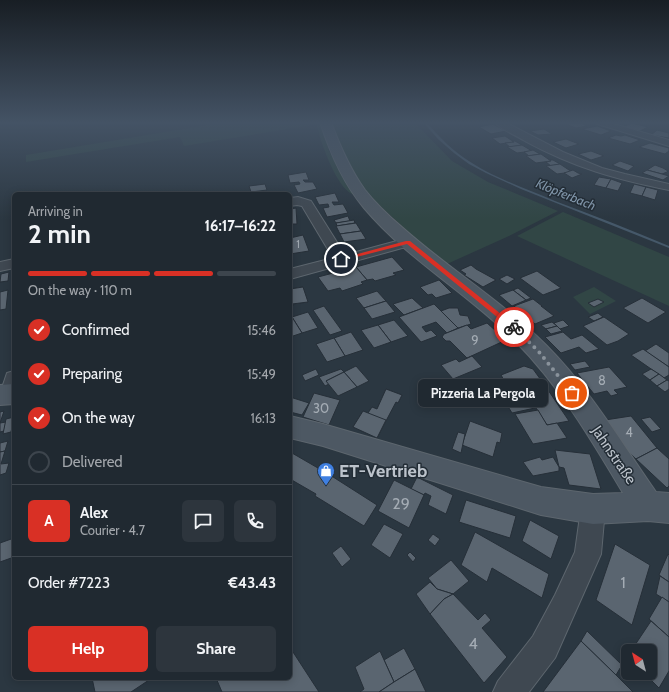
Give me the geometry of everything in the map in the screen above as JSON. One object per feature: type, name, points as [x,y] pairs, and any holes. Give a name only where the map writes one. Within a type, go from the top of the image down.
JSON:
[{"type":"street","name":"Jahnstraße","points":[[337,154],[344,168],[368,203],[408,242],[518,330],[539,352],[659,507]]},
{"type":"street","points":[[560,154],[596,170],[669,187]]},
{"type":"street","points":[[292,202],[302,202],[309,206],[341,259]]},
{"type":"street","points":[[292,273],[408,242]]},
{"type":"street","points":[[0,267],[12,264]]},
{"type":"street","points":[[292,428],[542,501],[593,509],[659,507]]},
{"type":"street","points":[[509,692],[544,647],[565,605],[588,554],[593,509]]},
{"type":"green space","points":[[30,154],[73,154],[26,162],[26,155]]},
{"type":"green space","points":[[326,154],[331,154],[356,195],[349,192],[343,185],[336,176]]},
{"type":"green space","points":[[343,154],[445,154],[452,161],[488,182],[558,211],[509,236],[447,264],[417,240],[364,191]]},
{"type":"green space","points":[[563,212],[669,257],[669,306],[517,236]]},
{"type":"green space","points":[[594,287],[616,301],[590,314],[573,297]]},
{"type":"building","points":[[541,154],[551,161],[536,163],[526,156]]},
{"type":"building","points":[[579,154],[600,154],[604,156],[591,160]]},
{"type":"building","points":[[550,160],[560,164],[551,166],[546,162],[551,161]]},
{"type":"building","points":[[620,161],[634,166],[628,171],[612,165]]},
{"type":"building","points":[[560,164],[572,172],[557,174],[546,166]]},
{"type":"building","points":[[655,165],[668,171],[662,174],[647,170]]},
{"type":"building","points":[[573,170],[582,174],[572,178],[564,173]]},
{"type":"building","points":[[647,170],[669,176],[663,180],[642,173]]},
{"type":"building","points":[[306,172],[309,180],[303,180],[305,182],[313,182],[317,189],[298,193],[294,185],[300,184],[299,182],[290,183],[288,175]]},
{"type":"building","points":[[599,177],[611,179],[606,188],[594,185]]},
{"type":"building","points":[[611,179],[622,183],[618,191],[606,188]]},
{"type":"building","points":[[265,184],[267,190],[251,192],[249,186]]},
{"type":"building","points":[[634,184],[646,187],[642,196],[630,193]]},
{"type":"building","points":[[646,187],[658,190],[655,200],[642,196]]},
{"type":"building","points":[[335,193],[339,202],[332,202],[334,205],[343,204],[348,213],[327,217],[323,208],[329,207],[328,204],[319,205],[315,197]]},
{"type":"building","points":[[296,208],[297,224],[292,224],[292,209]]},
{"type":"building","points":[[348,216],[350,221],[336,223],[334,220]]},
{"type":"building","points":[[354,220],[355,223],[337,226],[336,223]]},
{"type":"building","points":[[356,223],[361,231],[340,234],[336,226]]},
{"type":"building","points":[[361,231],[366,239],[344,242],[340,234]]},
{"type":"building","points":[[303,235],[309,251],[292,254],[292,238]]},
{"type":"building","points":[[392,257],[404,270],[393,273],[396,275],[375,281],[373,279],[367,280],[356,267]]},
{"type":"building","points":[[471,265],[496,280],[483,287],[464,275],[466,274],[460,270]]},
{"type":"building","points":[[356,267],[367,280],[361,282],[363,284],[342,291],[340,288],[328,291],[318,277]]},
{"type":"building","points":[[537,271],[561,288],[543,295],[520,278]]},
{"type":"building","points":[[9,272],[8,281],[0,282],[1,274]]},
{"type":"building","points":[[507,275],[515,279],[507,284],[499,279]]},
{"type":"building","points":[[439,280],[452,293],[436,298],[432,294],[428,295],[420,287]]},
{"type":"building","points":[[303,287],[308,302],[292,304],[292,289]]},
{"type":"building","points":[[303,287],[308,302],[292,304],[292,289]]},
{"type":"building","points":[[518,288],[531,298],[526,300],[513,290]]},
{"type":"building","points":[[8,290],[6,309],[0,310],[0,292]]},
{"type":"building","points":[[513,290],[526,300],[512,306],[499,295]]},
{"type":"building","points":[[377,291],[386,301],[364,308],[356,298]]},
{"type":"building","points":[[412,298],[423,308],[404,315],[393,304]]},
{"type":"building","points":[[642,298],[666,312],[648,323],[623,308]]},
{"type":"building","points":[[533,299],[554,316],[535,324],[514,306]]},
{"type":"building","points":[[598,299],[604,302],[594,307],[588,303]]},
{"type":"building","points":[[386,301],[395,312],[372,319],[364,308]]},
{"type":"building","points":[[434,304],[458,328],[447,333],[436,322],[422,327],[426,332],[431,330],[437,336],[421,342],[399,317]]},
{"type":"building","points":[[324,306],[342,331],[330,335],[313,310]]},
{"type":"building","points":[[449,308],[458,308],[460,315],[468,316],[471,324],[458,328],[441,311]]},
{"type":"building","points":[[308,312],[318,328],[302,333],[292,317]]},
{"type":"building","points":[[598,313],[603,317],[594,321],[588,317]]},
{"type":"building","points":[[292,317],[302,333],[292,336]]},
{"type":"building","points":[[604,317],[629,334],[618,341],[607,345],[583,326]]},
{"type":"building","points":[[394,320],[408,336],[391,342],[378,325]]},
{"type":"building","points":[[563,320],[569,326],[560,329],[554,323]]},
{"type":"building","points":[[552,322],[557,326],[546,329],[541,325]]},
{"type":"building","points":[[487,323],[506,340],[467,358],[450,341],[446,341],[442,337],[444,334],[467,325],[471,329]]},
{"type":"building","points":[[378,325],[391,342],[374,348],[361,330]]},
{"type":"building","points":[[557,326],[562,331],[551,334],[546,329]]},
{"type":"building","points":[[351,332],[363,350],[345,356],[334,338]]},
{"type":"building","points":[[563,332],[571,339],[582,335],[599,349],[586,353],[579,347],[561,353],[545,337]]},
{"type":"building","points":[[334,338],[345,356],[327,362],[316,344]]},
{"type":"building","points":[[656,344],[669,353],[669,367],[645,351]]},
{"type":"building","points":[[643,349],[669,367],[669,375],[664,378],[631,355]]},
{"type":"building","points":[[472,356],[482,367],[453,379],[441,365],[456,359],[459,362]]},
{"type":"building","points":[[585,361],[590,367],[575,370],[570,364]]},
{"type":"building","points":[[356,366],[369,381],[357,387],[344,372]]},
{"type":"building","points":[[524,366],[533,369],[546,387],[525,391],[521,385],[508,387],[501,375]]},
{"type":"building","points":[[609,367],[627,387],[614,390],[618,394],[611,396],[607,391],[594,394],[577,373]]},
{"type":"building","points":[[316,369],[319,375],[305,381],[302,375]]},
{"type":"building","points":[[341,369],[344,372],[326,381],[329,384],[325,386],[319,377]]},
{"type":"building","points":[[651,369],[659,374],[650,380],[642,374]]},
{"type":"building","points":[[344,372],[357,387],[338,396],[326,381]]},
{"type":"building","points":[[659,374],[667,380],[657,386],[650,380]]},
{"type":"building","points":[[667,380],[669,381],[669,389],[665,392],[657,386]]},
{"type":"building","points":[[546,387],[569,421],[547,425],[525,391]]},
{"type":"building","points":[[386,389],[402,395],[398,403],[396,402],[386,420],[368,413],[372,407],[377,409]]},
{"type":"building","points":[[386,389],[402,395],[398,403],[396,402],[377,438],[353,427],[363,411],[368,413],[372,407],[377,409]]},
{"type":"building","points":[[523,391],[535,408],[512,413],[501,395]]},
{"type":"building","points":[[314,393],[340,400],[329,425],[303,417]]},
{"type":"building","points":[[292,398],[309,403],[302,415],[292,412]]},
{"type":"building","points":[[538,410],[547,425],[557,423],[567,438],[533,444],[515,414]]},
{"type":"building","points":[[4,411],[0,423],[0,412]]},
{"type":"building","points":[[363,411],[386,420],[377,438],[353,427]]},
{"type":"building","points":[[631,416],[657,448],[636,459],[625,449],[605,420]]},
{"type":"building","points":[[650,417],[661,429],[652,432],[641,419]]},
{"type":"building","points":[[12,418],[11,432],[3,434],[6,419]]},
{"type":"building","points":[[470,421],[502,433],[500,443],[497,442],[493,457],[462,445]]},
{"type":"building","points":[[6,422],[4,431],[0,432],[0,423]]},
{"type":"building","points":[[458,432],[465,434],[461,453],[452,449]]},
{"type":"building","points":[[8,441],[5,451],[0,452],[0,443]]},
{"type":"building","points":[[657,448],[669,459],[669,486],[667,488],[636,459]]},
{"type":"building","points":[[555,450],[590,454],[601,489],[569,485],[564,468],[559,467]]},
{"type":"building","points":[[5,451],[1,464],[9,463],[6,473],[0,475],[0,452]]},
{"type":"building","points":[[292,453],[377,505],[364,526],[315,496],[316,494],[292,480]]},
{"type":"building","points":[[540,457],[542,460],[553,457],[559,467],[559,471],[533,476],[523,462]]},
{"type":"building","points":[[417,477],[453,495],[446,514],[428,505],[431,496],[425,493],[424,495],[411,489]]},
{"type":"building","points":[[394,480],[424,495],[409,528],[378,511]]},
{"type":"building","points":[[466,500],[516,516],[510,538],[459,522]]},
{"type":"building","points":[[530,520],[559,536],[551,559],[522,541]]},
{"type":"building","points":[[384,524],[403,534],[390,558],[371,545]]},
{"type":"building","points":[[475,532],[549,574],[542,598],[492,568],[487,582],[461,565]]},
{"type":"building","points":[[433,534],[440,539],[435,546],[428,540]]},
{"type":"building","points":[[12,539],[12,558],[0,562],[0,543]]},
{"type":"building","points":[[615,544],[650,565],[632,625],[596,600]]},
{"type":"building","points":[[341,546],[351,559],[342,567],[332,553]]},
{"type":"building","points":[[410,552],[416,558],[413,562],[407,555]]},
{"type":"building","points":[[668,554],[669,555],[669,582],[659,575]]},
{"type":"building","points":[[451,560],[469,581],[453,594],[437,589],[428,578]]},
{"type":"building","points":[[660,576],[669,582],[669,602],[656,594]]},
{"type":"building","points":[[430,582],[437,589],[453,594],[444,599],[430,614],[416,594]]},
{"type":"building","points":[[453,594],[478,620],[485,613],[491,620],[482,628],[507,657],[484,683],[430,614],[444,599]]},
{"type":"building","points":[[662,597],[669,602],[669,637],[649,619]]},
{"type":"building","points":[[651,621],[669,637],[669,671],[659,688],[651,680],[657,680],[657,644],[636,644]]},
{"type":"building","points":[[587,631],[621,664],[616,675],[581,641]]},
{"type":"building","points":[[581,641],[633,692],[543,692]]},
{"type":"building","points":[[404,648],[415,669],[394,682],[384,660]]},
{"type":"building","points":[[380,651],[394,682],[379,692],[360,692],[364,689],[355,667]]},
{"type":"building","points":[[293,652],[319,692],[222,692],[217,680],[292,680]]},
{"type":"building","points":[[415,669],[426,692],[379,692],[394,682]]},
{"type":"building","points":[[92,680],[149,680],[131,692],[95,692]]},
{"type":"waterway","name":"Klöpferbach","points":[[458,154],[487,173],[522,189],[669,247]]},
{"type":"way so far","points":[[514,327],[550,364],[572,393]]},
{"type":"place","name":"Pizzeria La Pergola","points":[[572,393]]},
{"type":"place","name":"ET-Vertrieb","points":[[326,486]]},
{"type":"route","points":[[341,259],[408,242],[514,327]]}]
